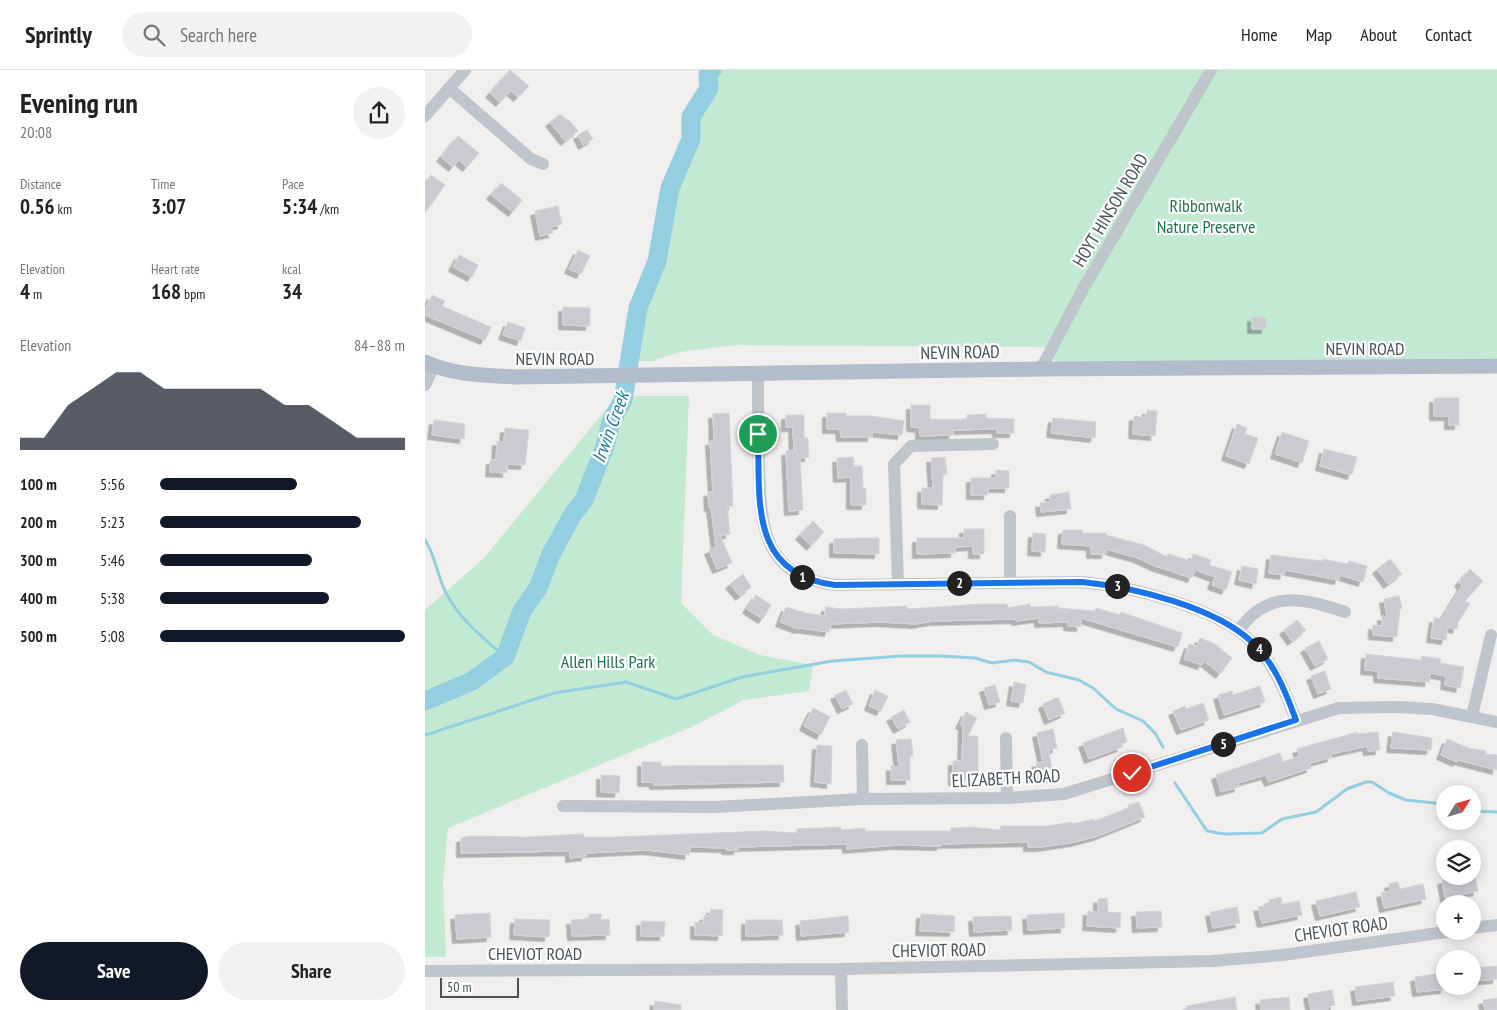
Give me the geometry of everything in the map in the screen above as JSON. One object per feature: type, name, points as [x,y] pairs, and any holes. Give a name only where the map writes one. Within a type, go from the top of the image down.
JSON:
[{"type":"main road","name":"NEVIN ROAD","points":[[429,364],[472,375],[498,376],[641,376],[1041,369],[1497,366]]},
{"type":"street","points":[[425,116],[465,70]]},
{"type":"street","name":"HOYT HINSON ROAD","points":[[1041,369],[1083,290],[1211,70]]},
{"type":"street","points":[[449,88],[531,160],[543,164]]},
{"type":"street","points":[[425,385],[429,364]]},
{"type":"street","points":[[758,374],[761,506],[764,529],[772,550],[786,566],[804,578],[835,585],[1010,582],[1082,582],[1114,585],[1200,612],[1239,630],[1255,644],[1268,660],[1296,720]]},
{"type":"street","points":[[898,584],[894,464],[911,446],[993,444]]},
{"type":"street","points":[[1010,516],[1010,582]]},
{"type":"street","points":[[1239,630],[1248,617],[1260,608],[1289,600],[1304,600],[1345,612]]},
{"type":"street","points":[[1472,716],[1491,634]]},
{"type":"street","name":"ELIZABETH ROAD","points":[[563,806],[715,807],[863,799],[1007,798],[1064,794],[1339,708],[1432,709],[1497,722]]},
{"type":"street","points":[[1005,738],[1007,798]]},
{"type":"street","points":[[862,745],[863,799]]},
{"type":"street","points":[[1481,927],[1497,925]]},
{"type":"street","name":"CHEVIOT ROAD","points":[[425,971],[841,970],[1239,960],[1436,933]]},
{"type":"street","points":[[841,970],[842,1010]]},
{"type":"green space","name":"Ribbonwalk Nature Preserve","points":[[712,70],[1497,70],[1497,358],[1080,362],[1055,361],[1043,347],[735,345],[680,352],[652,361],[629,362],[638,308],[657,261],[670,188],[691,139],[691,117],[709,88],[708,74]]},
{"type":"green space","name":"Allen Hills Park","points":[[617,396],[689,396],[681,603],[713,635],[760,655],[813,665],[809,691],[744,700],[691,727],[448,828],[443,882],[446,957],[425,957],[425,610],[484,558]]},
{"type":"building","points":[[510,70],[529,86],[518,97],[511,91],[500,102],[490,93]]},
{"type":"building","points":[[560,114],[568,119],[578,131],[565,141],[550,122]]},
{"type":"building","points":[[587,130],[593,139],[583,145],[578,135]]},
{"type":"building","points":[[458,136],[479,153],[467,167],[459,160],[453,167],[441,157]]},
{"type":"building","points":[[431,175],[445,185],[425,213],[425,183]]},
{"type":"building","points":[[501,183],[522,200],[513,212],[491,195]]},
{"type":"building","points":[[558,206],[562,224],[551,227],[553,233],[540,236],[535,211]]},
{"type":"building","points":[[578,250],[590,256],[581,274],[569,269]]},
{"type":"building","points":[[459,255],[478,265],[472,277],[453,267]]},
{"type":"building","points":[[432,295],[445,301],[442,306],[491,327],[485,340],[425,315],[425,309]]},
{"type":"building","points":[[563,307],[590,308],[590,326],[563,325]]},
{"type":"building","points":[[1252,317],[1266,318],[1266,329],[1252,329]]},
{"type":"building","points":[[508,322],[525,328],[521,341],[503,335]]},
{"type":"building","points":[[1434,398],[1459,398],[1459,425],[1449,425],[1449,416],[1434,416]]},
{"type":"building","points":[[911,405],[930,405],[930,419],[967,420],[967,415],[986,414],[986,418],[1014,419],[1014,433],[997,433],[997,429],[953,430],[953,435],[920,436],[920,428],[911,427]]},
{"type":"building","points":[[1147,410],[1157,411],[1155,436],[1133,434],[1134,416],[1146,418]]},
{"type":"building","points":[[729,413],[733,506],[727,506],[730,534],[720,535],[732,563],[717,569],[709,550],[716,547],[708,492],[713,492],[710,441],[714,441],[713,414]]},
{"type":"building","points":[[827,413],[846,413],[846,416],[872,416],[904,421],[902,435],[872,432],[872,437],[841,437],[840,429],[827,429]]},
{"type":"building","points":[[786,415],[804,415],[804,438],[808,438],[809,457],[800,458],[803,510],[789,511],[786,451],[794,451],[793,427],[786,427]]},
{"type":"building","points":[[1053,418],[1096,422],[1095,438],[1051,433]]},
{"type":"building","points":[[434,420],[465,424],[464,439],[432,435]]},
{"type":"building","points":[[1237,424],[1247,428],[1245,434],[1258,438],[1249,464],[1226,456]]},
{"type":"building","points":[[505,428],[529,430],[525,465],[507,464],[507,473],[490,472],[491,460],[496,460],[497,441],[504,442]]},
{"type":"building","points":[[1282,432],[1309,441],[1302,463],[1275,454]]},
{"type":"building","points":[[1324,449],[1357,457],[1352,475],[1320,466]]},
{"type":"building","points":[[853,457],[854,466],[862,466],[863,488],[866,488],[866,505],[851,505],[851,477],[838,478],[837,458]]},
{"type":"building","points":[[945,457],[947,474],[943,475],[942,505],[922,504],[922,488],[933,488],[931,458]]},
{"type":"building","points":[[996,470],[1009,471],[1009,488],[988,488],[988,495],[971,495],[971,478],[996,478]]},
{"type":"building","points":[[1069,492],[1071,509],[1041,512],[1040,503],[1050,502],[1050,495]]},
{"type":"building","points":[[813,521],[824,532],[811,546],[800,535]]},
{"type":"building","points":[[964,529],[984,529],[984,554],[973,554],[973,546],[955,547],[955,553],[917,554],[917,538],[964,538]]},
{"type":"building","points":[[1063,530],[1082,530],[1082,533],[1106,533],[1106,535],[1144,545],[1167,557],[1168,554],[1191,561],[1193,554],[1211,560],[1209,565],[1232,572],[1226,590],[1212,585],[1215,577],[1195,570],[1192,578],[1155,566],[1138,558],[1106,549],[1106,554],[1091,554],[1091,546],[1062,544]]},
{"type":"building","points":[[1033,533],[1046,534],[1045,552],[1032,551]]},
{"type":"building","points":[[879,538],[879,554],[834,553],[834,539]]},
{"type":"building","points":[[1271,555],[1323,561],[1323,559],[1348,564],[1349,561],[1367,566],[1363,582],[1340,575],[1339,580],[1285,570],[1284,575],[1269,573]]},
{"type":"building","points":[[1390,559],[1402,574],[1388,584],[1377,569]]},
{"type":"building","points":[[1242,566],[1258,569],[1256,584],[1239,580]]},
{"type":"building","points":[[1470,569],[1483,581],[1465,601],[1470,604],[1458,622],[1457,629],[1448,627],[1446,640],[1431,638],[1434,618],[1442,619],[1462,586],[1459,582]]},
{"type":"building","points":[[743,574],[751,587],[740,596],[730,584]]},
{"type":"building","points":[[756,595],[771,605],[763,619],[747,609]]},
{"type":"building","points":[[1399,596],[1402,608],[1400,609],[1397,637],[1373,635],[1373,625],[1382,626],[1382,616],[1387,617],[1384,599]]},
{"type":"building","points":[[1007,604],[1008,608],[1030,604],[1031,607],[1058,606],[1058,608],[1095,611],[1096,608],[1120,615],[1121,612],[1182,633],[1178,647],[1081,618],[1081,627],[1068,626],[1068,622],[1039,623],[1039,618],[1016,621],[1016,619],[933,621],[916,624],[880,622],[831,624],[829,632],[799,629],[780,622],[786,607],[825,616],[826,607],[841,609],[907,606],[907,609]]},
{"type":"building","points":[[1297,620],[1306,630],[1292,641],[1284,630]]},
{"type":"building","points":[[1200,638],[1215,644],[1232,658],[1220,674],[1204,661],[1202,665],[1184,659],[1189,644],[1197,646]]},
{"type":"building","points":[[1319,641],[1328,659],[1315,666],[1305,648]]},
{"type":"building","points":[[1366,654],[1421,660],[1422,656],[1441,659],[1440,663],[1464,667],[1460,688],[1445,685],[1446,676],[1430,673],[1429,682],[1378,678],[1378,671],[1365,670]]},
{"type":"building","points":[[1325,671],[1331,689],[1318,694],[1311,676]]},
{"type":"building","points":[[1014,682],[1026,685],[1023,703],[1011,701]]},
{"type":"building","points":[[995,685],[1000,702],[989,705],[984,688]]},
{"type":"building","points":[[1260,686],[1265,702],[1224,715],[1218,695],[1232,691],[1233,695]]},
{"type":"building","points":[[846,690],[853,704],[842,709],[835,695]]},
{"type":"building","points":[[875,690],[888,696],[881,711],[869,706]]},
{"type":"building","points":[[1058,697],[1065,713],[1049,720],[1043,704]]},
{"type":"building","points":[[1203,703],[1209,720],[1181,730],[1173,711],[1185,706],[1186,709]]},
{"type":"building","points":[[813,708],[830,717],[821,735],[804,726]]},
{"type":"building","points":[[904,710],[910,722],[898,729],[891,717]]},
{"type":"building","points":[[966,712],[977,718],[968,736],[978,736],[978,772],[969,771],[969,781],[953,781],[953,761],[962,761],[963,726],[960,724]]},
{"type":"building","points":[[1123,728],[1127,742],[1121,744],[1122,747],[1089,759],[1083,743]]},
{"type":"building","points":[[1053,729],[1057,748],[1049,750],[1053,778],[1039,780],[1036,763],[1043,762],[1037,733]]},
{"type":"building","points":[[1357,732],[1357,734],[1378,732],[1380,750],[1368,751],[1367,746],[1331,754],[1332,757],[1310,763],[1311,768],[1269,782],[1266,775],[1238,783],[1239,787],[1221,792],[1216,775],[1280,753],[1283,762],[1300,756],[1297,749]]},
{"type":"building","points":[[1393,732],[1432,738],[1431,750],[1391,748]]},
{"type":"building","points":[[911,739],[913,756],[910,756],[910,780],[891,780],[891,766],[899,767],[896,740]]},
{"type":"building","points":[[1447,739],[1469,748],[1486,751],[1486,754],[1497,755],[1497,770],[1458,760],[1457,762],[1441,755]]},
{"type":"building","points":[[817,745],[832,746],[831,784],[815,782]]},
{"type":"building","points":[[642,762],[661,762],[661,766],[783,765],[784,782],[654,785],[654,782],[642,782]]},
{"type":"building","points":[[601,775],[620,776],[619,793],[601,792]]},
{"type":"building","points":[[1139,802],[1145,817],[1098,836],[1075,842],[1041,847],[1028,847],[1028,842],[941,844],[941,846],[897,845],[847,849],[847,844],[738,847],[738,850],[690,847],[689,855],[647,850],[586,853],[586,856],[570,858],[570,851],[461,853],[461,838],[471,836],[527,837],[584,834],[584,837],[613,837],[765,831],[797,833],[797,829],[841,827],[841,830],[865,828],[865,831],[951,831],[951,828],[970,827],[1001,830],[1000,826],[1047,826],[1072,822],[1072,824],[1094,819],[1094,821],[1129,808],[1128,805]]},
{"type":"building","points":[[1398,882],[1400,889],[1423,884],[1426,899],[1384,908],[1381,893],[1390,891],[1389,884]]},
{"type":"building","points":[[1443,885],[1477,885],[1478,891],[1459,895],[1444,895]]},
{"type":"building","points":[[1356,892],[1360,907],[1320,916],[1316,901]]},
{"type":"building","points":[[1281,897],[1282,904],[1299,901],[1302,915],[1262,923],[1258,907],[1270,905],[1269,900]]},
{"type":"building","points":[[1107,898],[1108,912],[1121,913],[1120,928],[1087,926],[1088,911],[1098,912],[1098,899]]},
{"type":"building","points":[[1237,907],[1240,923],[1213,928],[1210,912]]},
{"type":"building","points":[[711,909],[723,910],[722,936],[695,935],[695,922],[703,923],[704,916],[710,916]]},
{"type":"building","points":[[1161,911],[1162,927],[1137,928],[1136,912]]},
{"type":"building","points":[[490,913],[491,937],[457,939],[455,915]]},
{"type":"building","points":[[1064,913],[1065,928],[1028,930],[1027,915]]},
{"type":"building","points":[[589,914],[601,914],[601,920],[609,919],[610,935],[572,936],[571,920],[589,919]]},
{"type":"building","points":[[921,914],[955,916],[954,932],[920,931]]},
{"type":"building","points":[[848,916],[849,932],[801,936],[800,921]]},
{"type":"building","points":[[1011,916],[1012,930],[974,932],[973,917]]},
{"type":"building","points":[[515,919],[550,920],[549,937],[514,935]]},
{"type":"building","points":[[746,920],[782,920],[783,935],[746,936]]},
{"type":"building","points":[[641,921],[665,922],[664,936],[641,936]]},
{"type":"building","points":[[1497,966],[1497,979],[1481,980],[1481,967]]},
{"type":"building","points":[[1436,974],[1436,990],[1417,992],[1415,977]]},
{"type":"building","points":[[1393,982],[1395,996],[1357,1001],[1355,987]]},
{"type":"building","points":[[1332,990],[1335,1005],[1327,1007],[1328,1010],[1311,1010],[1308,994]]},
{"type":"building","points":[[1235,997],[1237,1010],[1186,1010],[1186,1006]]},
{"type":"building","points":[[1289,997],[1290,1010],[1261,1010],[1260,1000]]},
{"type":"building","points":[[1497,998],[1497,1010],[1485,1010],[1483,1000]]},
{"type":"building","points":[[655,1001],[681,1005],[681,1010],[654,1010]]},
{"type":"waterway","name":"Irwin Creek","points":[[425,701],[472,681],[505,657],[522,611],[538,588],[551,554],[573,514],[584,500],[605,446],[611,422],[623,400],[638,308],[657,261],[670,188],[691,139],[691,117],[709,88],[708,74],[712,70]]},
{"type":"waterway","points":[[425,540],[450,601],[472,627],[505,657]]},
{"type":"waterway","points":[[425,735],[554,693],[626,682],[676,699],[742,677],[832,661],[901,656],[941,656],[975,658],[992,663],[1015,660],[1029,662],[1046,672],[1079,680],[1093,688],[1116,709],[1143,721],[1155,733],[1163,747]]},
{"type":"waterway","points":[[1175,783],[1207,831],[1224,834],[1262,833],[1282,819],[1316,812],[1347,789],[1366,782],[1372,782],[1389,793],[1406,800],[1436,804]]},
{"type":"waterway","points":[[1481,811],[1497,812]]},
{"type":"route","points":[[758,434],[761,506],[767,540],[779,559],[804,578],[835,585],[1082,582],[1114,585],[1148,594],[1200,612],[1239,630],[1255,644],[1276,674],[1296,720],[1132,773]]}]
